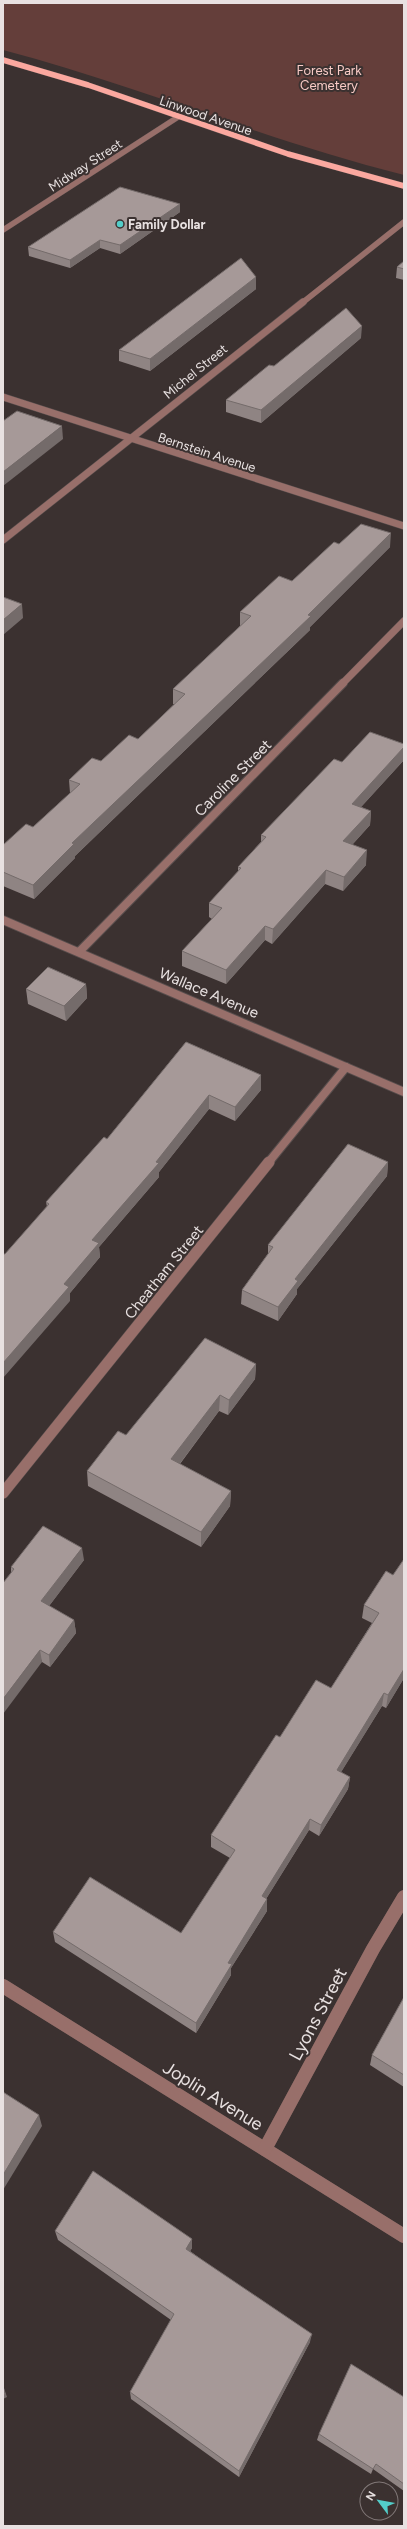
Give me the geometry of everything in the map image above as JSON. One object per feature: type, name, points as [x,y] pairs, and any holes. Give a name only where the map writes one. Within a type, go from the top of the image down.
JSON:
[{"type":"main road","name":"Linwood Avenue","points":[[3,60],[88,85],[288,154],[404,186]]},
{"type":"street","name":"Midway Street","points":[[3,230],[178,117]]},
{"type":"street","name":"Michel Street","points":[[3,540],[404,222]]},
{"type":"street","name":"Bernstein Avenue","points":[[3,397],[130,440],[404,526]]},
{"type":"street","name":"Caroline Street","points":[[79,952],[404,621]]},
{"type":"street","name":"Wallace Avenue","points":[[3,920],[404,1092]]},
{"type":"street","name":"Cheatham Street","points":[[3,1493],[346,1067]]},
{"type":"street","name":"Lyons Street","points":[[265,2149],[373,1949],[404,1897]]},
{"type":"street","name":"Joplin Avenue","points":[[3,1986],[404,2236]]},
{"type":"green space","name":"Forest Park Cemetery","points":[[3,3],[404,3],[404,175],[303,146],[54,64],[3,50]]},
{"type":"building","points":[[120,187],[180,204],[120,245],[100,240],[70,260],[28,247]]},
{"type":"building","points":[[241,258],[256,277],[150,359],[119,350]]},
{"type":"building","points":[[404,261],[404,269],[397,267]]},
{"type":"building","points":[[346,308],[362,326],[261,410],[226,400],[269,365],[274,366]]},
{"type":"building","points":[[17,411],[62,426],[3,472],[3,421]]},
{"type":"building","points":[[361,524],[391,533],[308,615],[311,616],[72,843],[74,844],[33,885],[3,872],[3,845],[26,824],[33,827],[80,784],[69,780],[92,758],[101,761],[129,735],[138,739],[185,694],[173,689],[251,616],[240,612],[279,576],[292,581],[334,542],[339,544]]},
{"type":"building","points":[[3,597],[22,604],[3,620]]},
{"type":"building","points":[[370,732],[404,744],[404,747],[352,804],[371,811],[343,841],[367,850],[344,877],[326,870],[273,929],[265,926],[226,970],[182,951],[222,908],[209,903],[241,868],[238,867],[266,837],[261,835],[334,759],[342,762]]},
{"type":"building","points":[[48,967],[86,984],[64,1006],[26,989]]},
{"type":"building","points":[[186,1042],[261,1075],[235,1107],[209,1095],[156,1162],[159,1163],[92,1240],[99,1243],[64,1284],[69,1287],[3,1363],[3,1254],[5,1254],[49,1204],[46,1202],[104,1137],[107,1139]]},
{"type":"building","points":[[348,1144],[388,1162],[295,1279],[298,1281],[278,1307],[242,1290],[273,1247],[268,1245]]},
{"type":"building","points":[[205,1338],[256,1364],[229,1400],[220,1395],[171,1459],[231,1491],[201,1532],[87,1471],[118,1431],[126,1435]]},
{"type":"building","points":[[43,1526],[82,1548],[41,1601],[74,1620],[49,1655],[40,1650],[3,1699],[3,1583],[14,1569],[11,1567]]},
{"type":"building","points":[[404,1559],[404,1669],[388,1695],[384,1693],[337,1770],[350,1777],[321,1825],[310,1819],[262,1896],[267,1899],[228,1963],[232,1964],[196,2023],[53,1932],[90,1877],[181,1933],[235,1850],[211,1835],[276,1735],[280,1737],[316,1680],[331,1688],[379,1613],[364,1605],[386,1571],[393,1575]]},
{"type":"building","points":[[404,1997],[404,2075],[372,2055]]},
{"type":"building","points":[[3,2092],[39,2115],[3,2175]]},
{"type":"building","points":[[93,2171],[192,2239],[186,2249],[312,2334],[239,2471],[130,2392],[174,2314],[55,2231]]},
{"type":"building","points":[[351,2364],[404,2397],[404,2484],[376,2464],[373,2469],[319,2434]]},
{"type":"place","name":"Family Dollar","points":[[120,224]]}]
